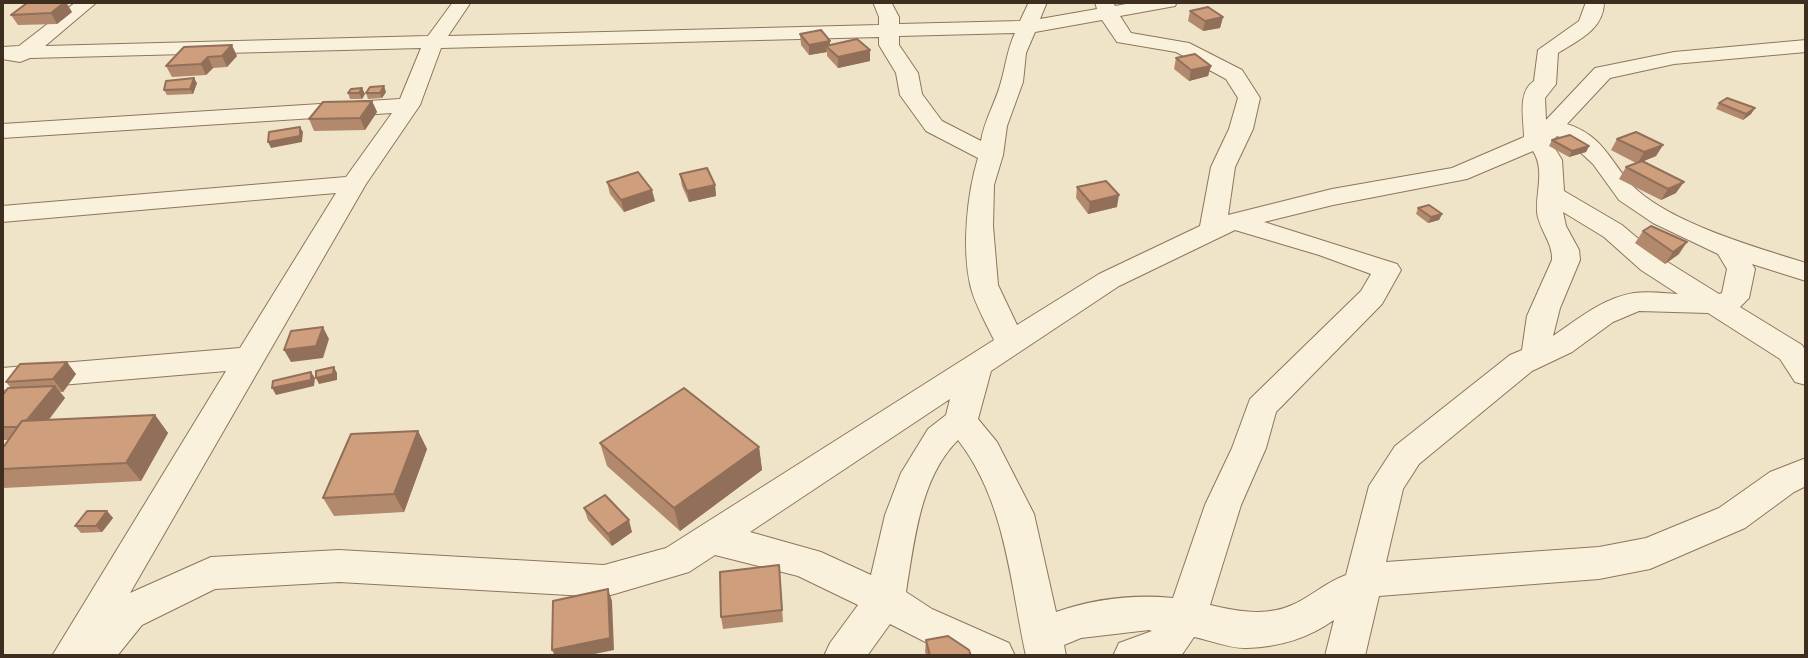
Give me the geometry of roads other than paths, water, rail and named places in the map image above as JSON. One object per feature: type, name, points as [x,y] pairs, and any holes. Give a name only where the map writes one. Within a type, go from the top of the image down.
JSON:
[{"type":"street","points":[[2,68],[88,2]]},
{"type":"street","points":[[72,656],[354,184],[409,105],[433,43],[462,2]]},
{"type":"street","points":[[882,2],[889,17],[889,45],[907,72],[911,95],[934,126],[991,155]]},
{"type":"street","points":[[1011,344],[984,285],[980,226],[982,185],[991,155],[995,126],[1012,82],[1016,53],[1038,2]]},
{"type":"street","points":[[2,53],[1028,27],[1105,7],[1168,2]]},
{"type":"street","points":[[1537,356],[1539,320],[1566,263],[1566,250],[1553,225],[1551,194],[1554,180],[1534,98],[1537,89],[1545,83],[1548,50],[1591,22],[1596,12],[1595,2]]},
{"type":"street","points":[[1105,7],[1124,38],[1182,47],[1234,75],[1250,98],[1241,129],[1223,167],[1224,226]]},
{"type":"street","points":[[92,656],[128,613],[211,573],[339,566],[604,581],[676,561],[1109,279],[1224,226],[1332,197],[1458,174],[1544,134],[1603,74],[1674,58],[1806,46]]},
{"type":"street","points":[[2,131],[409,105]]},
{"type":"street","points":[[1544,134],[1574,134],[1602,159],[1628,195],[1662,217],[1728,248],[1806,272]]},
{"type":"street","points":[[2,214],[354,184]]},
{"type":"street","points":[[1551,194],[1613,231],[1651,264],[1791,352],[1806,374]]},
{"type":"street","points":[[1133,656],[1166,644],[1184,617],[1223,505],[1249,448],[1261,407],[1372,297],[1387,270],[1329,249],[1224,226]]},
{"type":"street","points":[[1345,656],[1386,486],[1407,455],[1521,363],[1561,345],[1603,315],[1636,302],[1722,304],[1735,298],[1740,285],[1741,269],[1728,248]]},
{"type":"street","points":[[2,379],[250,358]]},
{"type":"street","points":[[844,656],[885,600],[894,548],[908,502],[923,466],[940,437],[961,421],[978,365]]},
{"type":"street","points":[[961,421],[985,451],[1016,514],[1044,645],[1080,621],[1149,613],[1184,617],[1245,631],[1300,622],[1340,594],[1380,579],[1600,563],[1650,553],[1732,518],[1782,482],[1806,471]]},
{"type":"street","points":[[710,539],[808,563],[885,600],[918,621],[995,656]]}]
